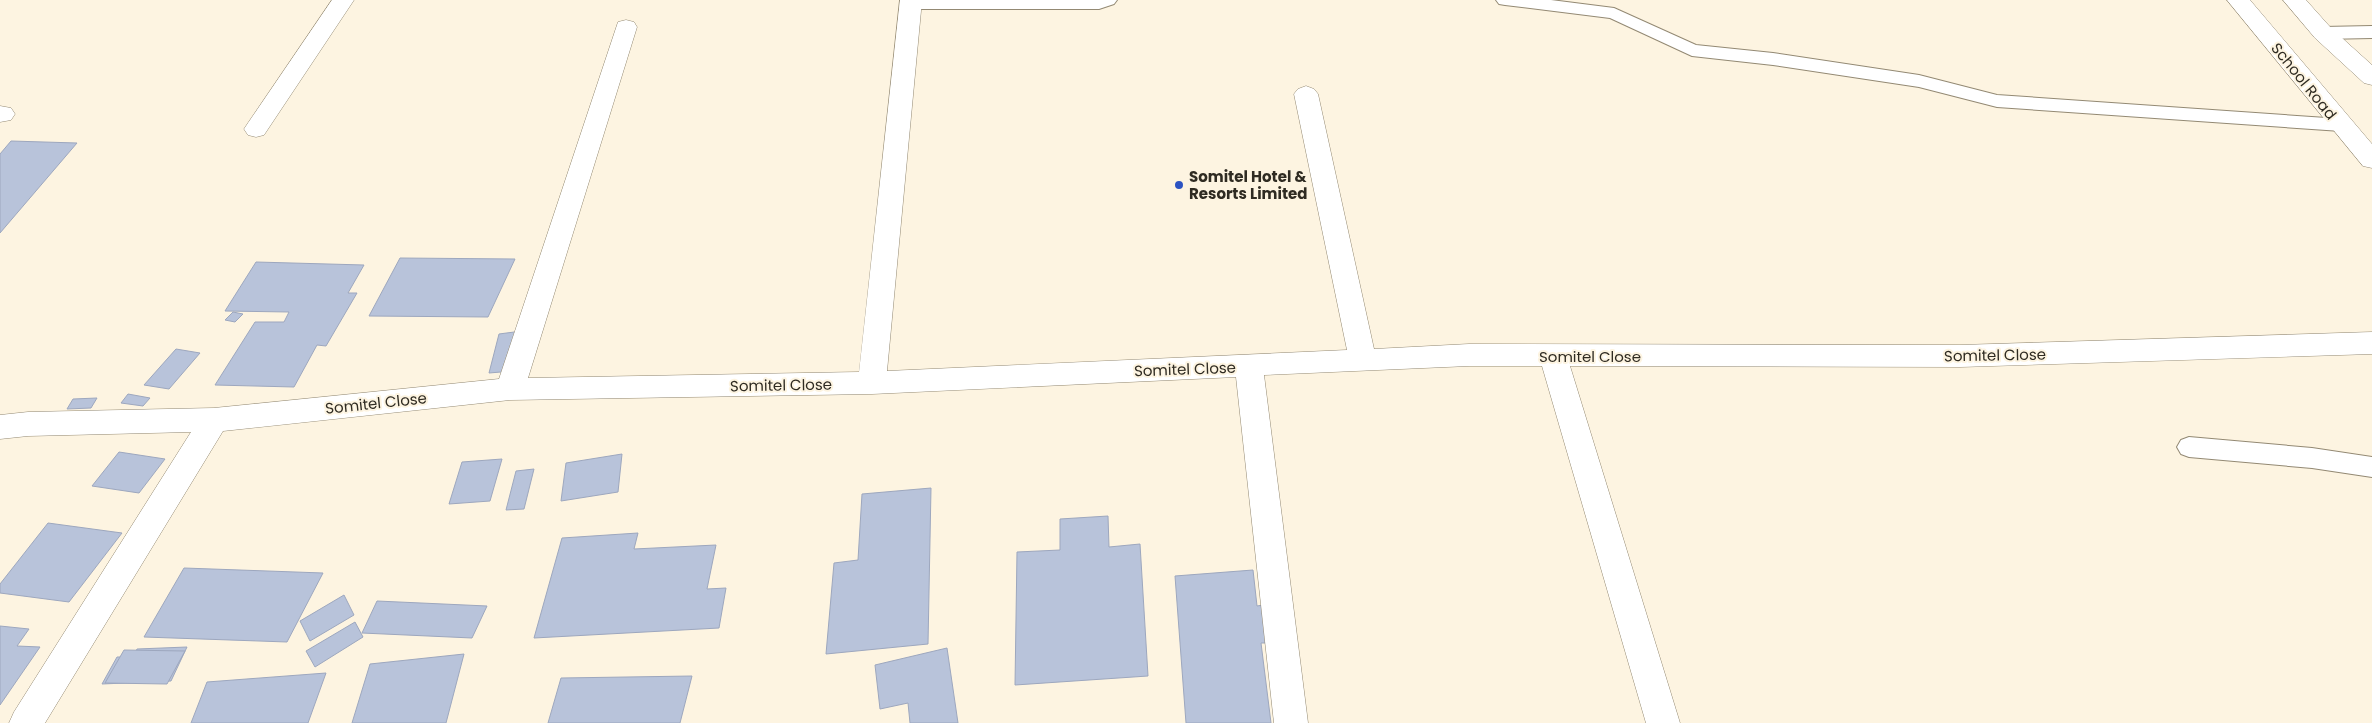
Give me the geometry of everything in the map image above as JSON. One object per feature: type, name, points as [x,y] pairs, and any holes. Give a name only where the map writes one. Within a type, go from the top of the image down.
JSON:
[{"type":"street","points":[[256,129],[343,0]]},
{"type":"street","name":"School Road","points":[[2238,0],[2372,160]]},
{"type":"street","points":[[2294,0],[2323,33],[2372,78]]},
{"type":"street","points":[[872,383],[911,2]]},
{"type":"street","points":[[510,389],[626,27]]},
{"type":"street","points":[[1306,94],[1363,360]]},
{"type":"street","name":"Somitel Close","points":[[0,427],[28,424],[214,420],[510,389],[872,383],[1469,355],[1960,356],[2372,343]]},
{"type":"street","points":[[1554,356],[1663,723]]},
{"type":"street","points":[[1249,366],[1290,723]]},
{"type":"street","points":[[26,723],[214,420]]},
{"type":"lane","points":[[911,2],[1099,4],[1108,0]]},
{"type":"lane","points":[[1505,0],[1614,13],[1692,50],[1773,59],[1919,81],[1996,101],[2341,125]]},
{"type":"lane","points":[[2323,33],[2372,32]]},
{"type":"lane","points":[[2189,447],[2312,458],[2372,467]]},
{"type":"building","points":[[11,141],[77,143],[0,233],[0,154]]},
{"type":"building","points":[[400,258],[515,259],[488,317],[369,316]]},
{"type":"building","points":[[256,262],[364,265],[348,293],[357,293],[326,346],[317,345],[294,387],[215,385],[255,322],[284,322],[289,312],[225,311]]},
{"type":"building","points":[[233,312],[243,314],[235,322],[225,320]]},
{"type":"building","points":[[522,331],[513,371],[489,373],[499,334]]},
{"type":"building","points":[[176,349],[200,353],[169,389],[144,385]]},
{"type":"building","points":[[128,394],[150,398],[143,406],[121,403]]},
{"type":"building","points":[[97,398],[91,408],[67,409],[73,399]]},
{"type":"building","points":[[119,452],[165,459],[139,493],[92,486]]},
{"type":"building","points":[[622,454],[618,492],[561,501],[566,463]]},
{"type":"building","points":[[502,459],[490,501],[449,504],[462,462]]},
{"type":"building","points":[[534,469],[524,509],[506,510],[516,471]]},
{"type":"building","points":[[931,488],[928,644],[826,654],[834,563],[858,560],[862,494]]},
{"type":"building","points":[[1108,516],[1109,547],[1140,544],[1148,676],[1015,685],[1017,552],[1060,550],[1060,519]]},
{"type":"building","points":[[48,523],[122,533],[69,602],[0,593],[0,584]]},
{"type":"building","points":[[638,533],[634,549],[716,545],[707,589],[726,588],[719,628],[534,638],[562,538]]},
{"type":"building","points":[[184,568],[323,573],[287,642],[144,637]]},
{"type":"building","points":[[1253,570],[1257,606],[1269,604],[1274,643],[1261,643],[1271,723],[1186,723],[1175,576]]},
{"type":"building","points":[[344,595],[354,615],[310,641],[300,621]]},
{"type":"building","points":[[377,601],[487,606],[472,638],[362,633]]},
{"type":"building","points":[[355,622],[363,637],[315,667],[306,651]]},
{"type":"building","points":[[0,626],[29,629],[17,646],[40,647],[0,705]]},
{"type":"building","points":[[187,647],[171,681],[102,684],[117,657],[133,657],[137,649]]},
{"type":"building","points":[[947,648],[958,723],[910,723],[908,703],[880,709],[875,665]]},
{"type":"building","points":[[124,650],[185,651],[167,684],[105,683]]},
{"type":"building","points":[[464,654],[446,723],[352,723],[370,664]]},
{"type":"building","points":[[326,673],[308,723],[191,723],[207,682]]},
{"type":"building","points":[[692,676],[680,723],[548,723],[561,678]]},
{"type":"place","name":"Somitel Hotel & Resorts Limited","points":[[1179,185]]}]
